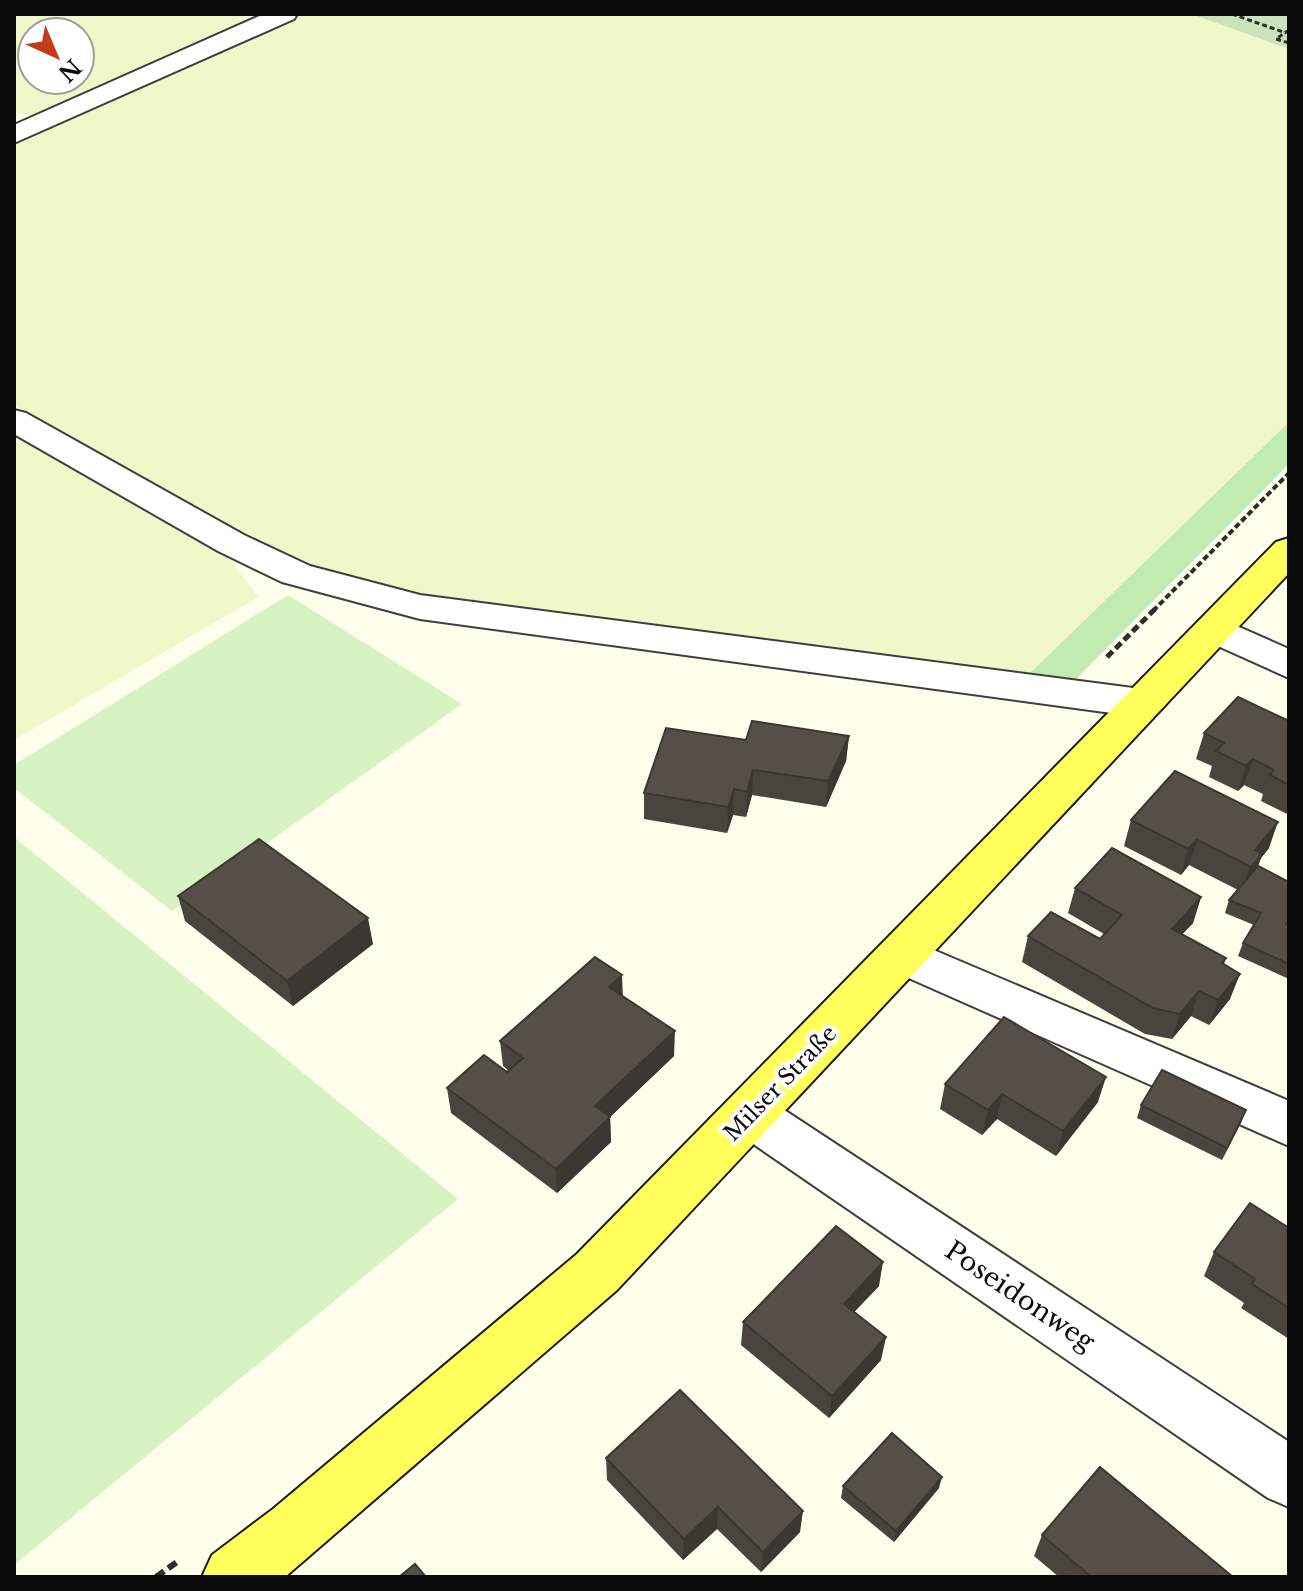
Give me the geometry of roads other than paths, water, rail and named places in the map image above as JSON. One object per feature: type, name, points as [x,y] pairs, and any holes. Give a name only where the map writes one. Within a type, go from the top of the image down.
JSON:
[{"type":"main road","name":"Milser Straße","points":[[234,1577],[295,1531],[597,1272],[751,1115],[1289,550]]},
{"type":"street","points":[[14,135],[285,14]]},
{"type":"street","points":[[14,420],[231,543],[296,574],[420,607],[1141,703]]},
{"type":"street","points":[[1214,629],[1289,665]]},
{"type":"street","points":[[903,955],[1289,1124]]},
{"type":"street","name":"Poseidonweg","points":[[751,1115],[1289,1477]]}]
